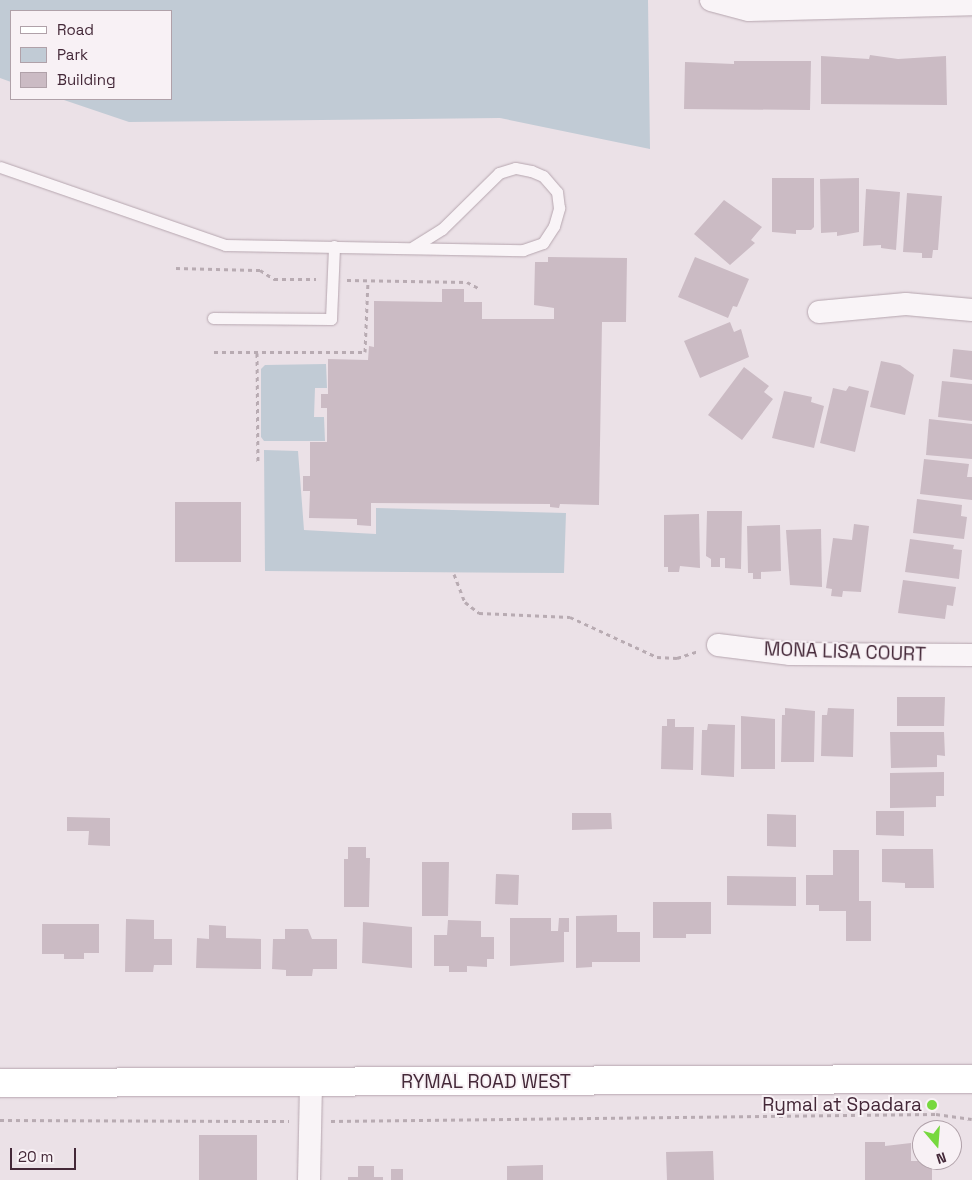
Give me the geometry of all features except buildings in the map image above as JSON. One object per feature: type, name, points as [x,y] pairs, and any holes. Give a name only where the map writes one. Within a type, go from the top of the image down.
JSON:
[{"type":"main road","name":"RYMAL ROAD WEST","points":[[0,1083],[972,1079]]},
{"type":"street","points":[[711,0],[749,10],[800,4],[972,4]]},
{"type":"street","points":[[819,312],[906,304],[972,310]]},
{"type":"street","name":"MONA LISA COURT","points":[[718,645],[790,654],[972,655]]},
{"type":"street","points":[[309,1180],[308,1121],[312,1083]]},
{"type":"lane","points":[[0,166],[225,245],[523,250],[543,243],[554,226],[560,208],[557,192],[543,176],[531,171],[515,168],[499,174],[442,229],[413,247]]},
{"type":"lane","points":[[213,318],[331,319],[334,246]]},
{"type":"path","points":[[214,352],[365,352],[368,280]]},
{"type":"path","points":[[257,353],[258,463]]},
{"type":"path","points":[[454,574],[465,602],[479,613],[570,617],[657,657],[677,658],[718,645]]},
{"type":"path","points":[[0,1120],[308,1121],[936,1114],[972,1119]]},
{"type":"green space","points":[[0,0],[648,0],[650,149],[500,118],[129,122],[64,100],[172,100],[172,10],[10,10],[10,82],[0,78]]},
{"type":"green space","points":[[326,364],[327,388],[315,388],[314,417],[324,417],[325,441],[264,441],[261,437],[261,369],[265,365]]},
{"type":"green space","points":[[264,450],[298,451],[304,530],[376,534],[376,508],[566,513],[564,573],[265,571]]},
{"type":"place","name":"Rymal at Spadara","points":[[932,1105]]}]
